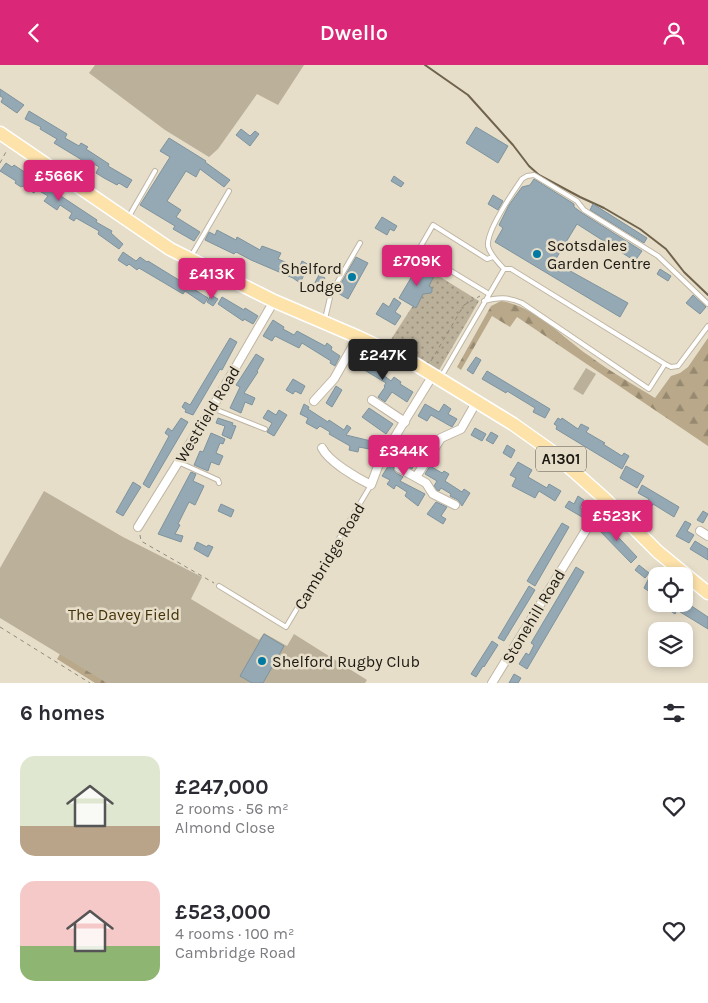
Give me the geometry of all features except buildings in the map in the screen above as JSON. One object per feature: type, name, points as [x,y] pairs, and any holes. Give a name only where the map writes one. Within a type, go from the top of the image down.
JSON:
[{"type":"main road","name":"A1301","points":[[0,133],[170,249],[274,301],[410,361],[476,401],[551,451],[605,499],[658,552],[708,593]]},
{"type":"street","name":"Westfield Road","points":[[138,527],[212,408],[274,301]]},
{"type":"street","points":[[314,401],[334,379],[358,337]]},
{"type":"street","name":"Cambridge Road","points":[[322,448],[329,457],[371,485],[380,461],[433,375]]},
{"type":"street","points":[[372,400],[404,422]]},
{"type":"street","points":[[416,477],[441,438],[461,429],[476,401]]},
{"type":"street","points":[[399,468],[426,483],[433,493],[455,505]]},
{"type":"street","name":"Stonehill Road","points":[[492,683],[605,499]]},
{"type":"street","points":[[700,531],[708,536]]},
{"type":"lane","points":[[127,220],[155,171]]},
{"type":"lane","points":[[708,304],[658,256],[584,210],[577,201],[534,175],[522,179],[489,237],[488,246],[493,257],[504,269],[512,269],[671,367],[678,366],[708,326]]},
{"type":"lane","points":[[189,259],[229,191]]},
{"type":"lane","points":[[489,294],[418,251],[433,225],[487,259],[493,257]]},
{"type":"lane","points":[[324,322],[331,293],[360,243]]},
{"type":"lane","points":[[433,375],[504,269]]},
{"type":"lane","points":[[484,301],[505,298],[514,299],[522,303],[649,389],[665,364]]},
{"type":"lane","points":[[212,408],[264,429]]},
{"type":"lane","points":[[178,462],[218,480],[219,483]]},
{"type":"lane","name":"Cambridge Road","points":[[219,586],[286,627],[371,485]]},
{"type":"path","points":[[0,163],[12,142]]},
{"type":"path","points":[[433,375],[464,305],[479,297],[483,291]]},
{"type":"path","points":[[138,527],[141,541],[219,586]]},
{"type":"path","points":[[0,627],[90,683]]},
{"type":"green space","points":[[95,65],[304,65],[278,105],[257,94],[218,149],[209,157],[165,130],[89,73]]},
{"type":"green space","points":[[434,273],[479,301],[438,372],[388,344]]},
{"type":"green space","points":[[501,301],[513,304],[536,315],[596,361],[655,398],[671,376],[680,373],[688,367],[708,338],[708,446],[517,317],[510,327],[492,316],[461,370],[457,367],[491,306]]},
{"type":"green space","points":[[586,368],[596,374],[583,395],[573,389]]},
{"type":"green space","name":"The Davey Field","points":[[44,491],[123,537],[202,577],[191,599],[259,640],[264,633],[287,646],[294,634],[367,680],[365,683],[107,683],[0,618],[0,568]]},
{"type":"green space","points":[[127,540],[108,683],[95,683],[57,659]]},
{"type":"waterway","points":[[425,65],[468,95],[513,145],[529,166],[539,175],[604,208],[640,229],[666,249],[684,272],[708,295]]},
{"type":"place","name":"Scotsdales Garden Centre","points":[[537,254]]},
{"type":"place","name":"Shelford Lodge","points":[[352,277]]},
{"type":"place","name":"Shelford Rugby Club","points":[[262,661]]}]
